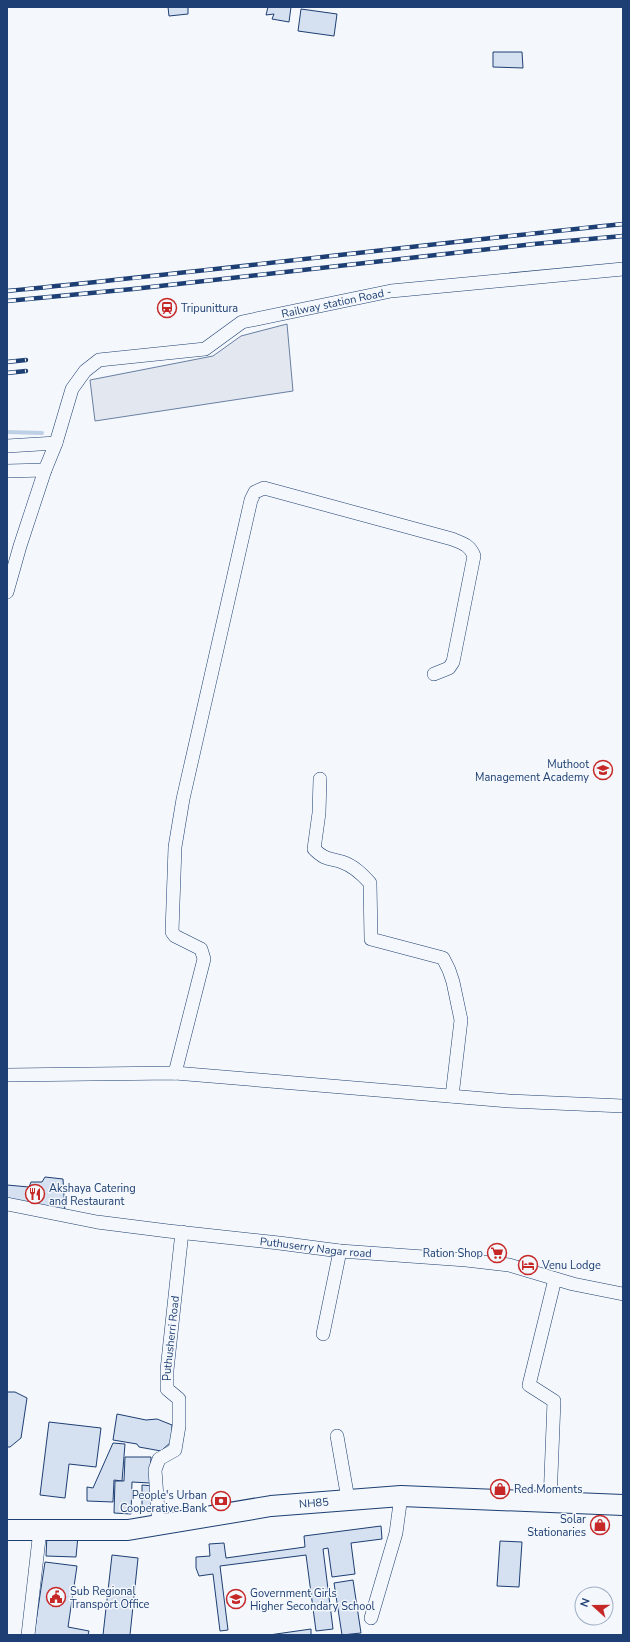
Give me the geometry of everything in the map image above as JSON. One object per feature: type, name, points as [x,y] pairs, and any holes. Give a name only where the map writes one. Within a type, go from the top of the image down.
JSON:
[{"type":"main road","name":"NH85","points":[[7,1530],[128,1530],[271,1506],[401,1496],[623,1505]]},
{"type":"street","name":"Railway station Road -","points":[[56,443],[72,389],[86,371],[99,360],[205,349],[242,322],[391,291],[623,269]]},
{"type":"street","points":[[7,446],[56,443],[45,470],[20,546],[7,592]]},
{"type":"street","points":[[7,470],[45,470]]},
{"type":"street","points":[[175,1073],[204,958],[202,949],[175,936],[172,932],[175,847],[183,800],[251,500],[256,492],[264,488],[452,539],[464,543],[471,549],[474,556],[453,662],[449,668],[434,674]]},
{"type":"street","points":[[320,779],[319,812],[314,849],[323,857],[343,862],[356,869],[370,882],[371,938],[443,958],[449,970],[461,1020],[452,1096]]},
{"type":"street","points":[[7,1075],[175,1073],[509,1101],[623,1106]]},
{"type":"street","name":"Puthuserry Nagar road","points":[[7,1204],[97,1222],[340,1251],[466,1260],[509,1265],[573,1284],[623,1294]]},
{"type":"street","name":"Puthusherri Road","points":[[159,1525],[155,1470],[159,1459],[175,1450],[179,1426],[179,1399],[167,1389],[167,1370],[182,1232]]},
{"type":"street","points":[[323,1334],[340,1251]]},
{"type":"street","points":[[550,1501],[554,1401],[529,1385],[555,1279]]},
{"type":"street","points":[[337,1436],[348,1499]]},
{"type":"street","points":[[371,1618],[396,1533],[401,1496]]},
{"type":"street","points":[[28,1635],[40,1530]]},
{"type":"shaded area","points":[[287,324],[293,391],[95,421],[90,380],[213,356],[241,336]]},
{"type":"building","points":[[168,7],[188,7],[188,14],[169,16]]},
{"type":"building","points":[[268,7],[291,7],[289,22],[272,19],[274,14],[266,15]]},
{"type":"building","points":[[301,9],[337,14],[334,36],[298,31]]},
{"type":"building","points":[[493,52],[522,52],[523,68],[493,67]]},
{"type":"building","name":"Akshaya Catering and Restaurant","points":[[45,1177],[63,1179],[65,1212],[7,1200],[7,1185],[29,1187],[31,1182],[42,1182]]},
{"type":"building","points":[[7,1392],[15,1392],[27,1398],[21,1438],[10,1447],[7,1447]]},
{"type":"building","points":[[117,1414],[146,1420],[157,1419],[172,1425],[172,1441],[161,1451],[139,1447],[137,1444],[113,1440]]},
{"type":"building","points":[[49,1422],[101,1428],[96,1467],[69,1464],[65,1498],[40,1495]]},
{"type":"building","points":[[113,1443],[125,1444],[122,1481],[114,1480],[113,1502],[87,1501],[87,1487],[93,1488]]},
{"type":"building","points":[[125,1457],[151,1457],[150,1483],[132,1482],[131,1514],[114,1513],[115,1481],[124,1481]]},
{"type":"building","points":[[142,1485],[153,1486],[152,1508],[142,1508]]},
{"type":"building","points":[[381,1526],[382,1539],[351,1543],[355,1574],[332,1577],[328,1548],[323,1549],[333,1629],[316,1631],[306,1555],[220,1566],[228,1630],[220,1631],[213,1574],[199,1576],[196,1568],[196,1557],[210,1556],[209,1544],[224,1543],[226,1558],[305,1547],[304,1536]]},
{"type":"building","points":[[47,1535],[78,1536],[76,1557],[46,1556]]},
{"type":"building","points":[[500,1541],[522,1542],[519,1587],[497,1586]]},
{"type":"building","points":[[112,1555],[138,1558],[130,1635],[103,1635]]},
{"type":"building","name":"Sub Regional Transport Office","points":[[45,1562],[77,1566],[68,1627],[89,1631],[88,1635],[34,1635]]},
{"type":"building","points":[[353,1580],[361,1633],[342,1635],[334,1583]]},
{"type":"building","points":[[311,1629],[311,1635],[269,1635]]},
{"type":"waterway","points":[[7,432],[42,433]]},
{"type":"railway","points":[[7,291],[623,224]]},
{"type":"railway","points":[[7,301],[133,289],[534,244],[623,236]]},
{"type":"railway","points":[[7,362],[26,360]]},
{"type":"railway","points":[[7,373],[26,371]]},
{"type":"place","name":"Tripunittura","points":[[167,308]]},
{"type":"place","name":"Muthoot Management Academy","points":[[603,770]]},
{"type":"place","name":"Akshaya Catering and Restaurant","points":[[35,1194]]},
{"type":"place","name":"Ration Shop","points":[[497,1253]]},
{"type":"place","name":"Venu Lodge","points":[[528,1265]]},
{"type":"place","name":"Red Moments","points":[[500,1489]]},
{"type":"place","name":"People's Urban Cooperative Bank","points":[[221,1501]]},
{"type":"place","name":"Solar Stationaries","points":[[600,1525]]},
{"type":"place","name":"Sub Regional Transport Office","points":[[56,1597]]},
{"type":"place","name":"Government Girls Higher Secondary School","points":[[236,1599]]}]
